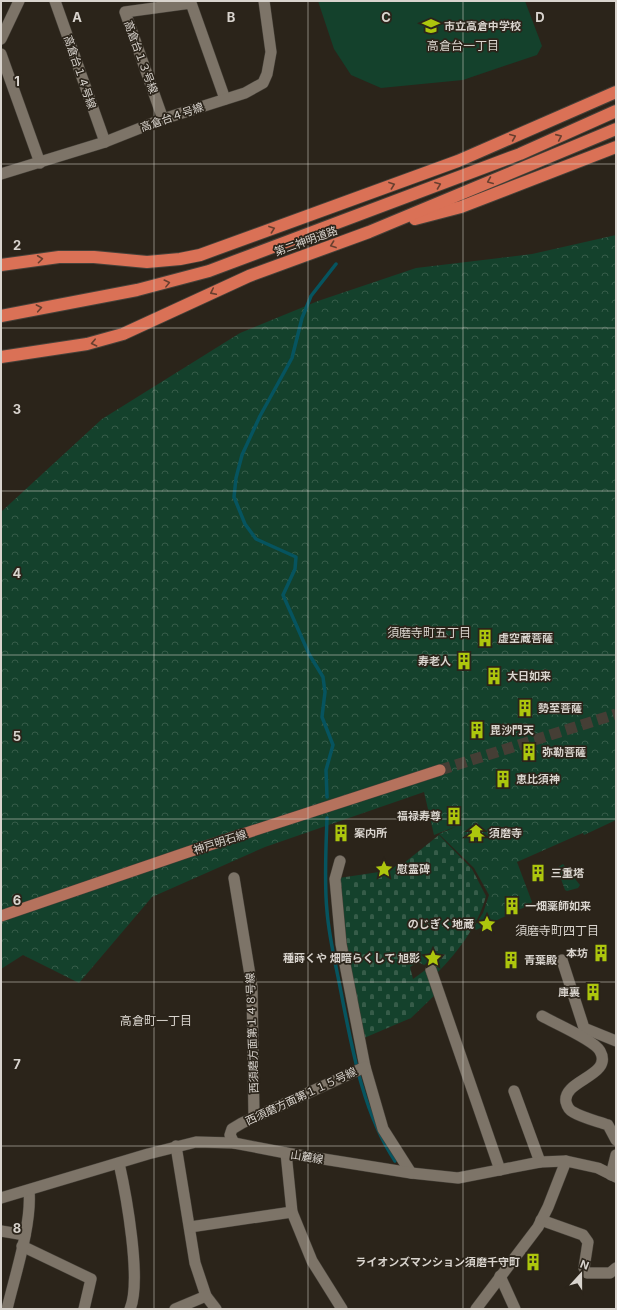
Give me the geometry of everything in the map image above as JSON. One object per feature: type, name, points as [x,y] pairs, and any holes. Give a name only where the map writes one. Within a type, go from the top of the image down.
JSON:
[{"type":"highway","points":[[1,265],[76,256],[132,262],[160,262],[200,256],[458,161],[616,92]]},
{"type":"highway","name":"第二神明道路","points":[[1,316],[137,290],[209,271],[520,154],[616,111]]},
{"type":"highway","name":"第二神明道路","points":[[1,357],[106,340],[142,327],[249,276],[369,232],[616,129]]},
{"type":"highway","points":[[369,232],[461,207],[616,147]]},
{"type":"main road","name":"神戸明石線","points":[[1,916],[180,855],[440,770]]},
{"type":"street","points":[[1,39],[18,1]]},
{"type":"street","name":"高倉台１４号線","points":[[55,1],[104,142]]},
{"type":"street","name":"高倉台４号線","points":[[1,174],[104,142],[163,119],[245,93],[263,83],[267,74],[271,52],[264,1]]},
{"type":"street","name":"高倉台１３号線","points":[[163,119],[125,12],[190,2],[225,99]]},
{"type":"street","points":[[1,54],[40,163]]},
{"type":"street","points":[[340,861],[335,879],[341,944],[361,1069]]},
{"type":"street","name":"西須磨方面第１４８号線","points":[[234,878],[252,987],[254,1117]]},
{"type":"street","points":[[562,960],[584,1028],[616,1041]]},
{"type":"street","points":[[431,970],[500,1170]]},
{"type":"street","points":[[542,1016],[591,1042],[600,1051],[602,1059],[598,1071],[570,1089],[566,1102],[567,1107],[573,1112],[608,1125],[616,1140]]},
{"type":"street","name":"西須磨方面第１１５号線","points":[[234,1143],[230,1135],[232,1129],[254,1117],[361,1069],[383,1129],[411,1173]]},
{"type":"street","points":[[514,1090],[540,1162]]},
{"type":"street","name":"山麓線","points":[[1,1198],[176,1146],[196,1142],[234,1143],[411,1173],[458,1178],[540,1162],[566,1161],[598,1168],[614,1176]]},
{"type":"street","points":[[176,1146],[195,1263],[206,1296],[216,1309]]},
{"type":"street","points":[[286,1153],[292,1212],[312,1261],[342,1309]]},
{"type":"street","points":[[614,1176],[616,1155]]},
{"type":"street","points":[[476,1309],[542,1220],[566,1161]]},
{"type":"street","points":[[119,1163],[126,1194],[135,1285],[130,1309]]},
{"type":"street","points":[[7,1309],[25,1235],[29,1190]]},
{"type":"street","points":[[190,1227],[292,1212]]},
{"type":"street","points":[[542,1220],[583,1235],[588,1242],[584,1268],[587,1273],[610,1273],[616,1268]]},
{"type":"street","points":[[1,1231],[25,1235]]},
{"type":"street","points":[[22,1246],[91,1278],[84,1309]]},
{"type":"street","points":[[500,1276],[515,1309]]},
{"type":"street","points":[[174,1309],[206,1296]]},
{"type":"green space","name":"市立高倉中学校","points":[[318,1],[525,1],[542,46],[537,55],[463,80],[381,88],[351,75],[334,49]]},
{"type":"green space","points":[[616,235],[616,820],[584,835],[583,833],[578,835],[517,862],[532,902],[529,905],[476,930],[474,927],[483,913],[489,895],[474,868],[439,834],[462,824],[434,835],[424,792],[265,847],[152,897],[79,983],[23,955],[1,969],[1,512],[102,419],[240,333],[318,301],[416,268],[532,254]]},
{"type":"green space","points":[[439,835],[472,869],[486,896],[477,919],[465,940],[432,978],[437,993],[411,1018],[364,1038],[344,929],[339,878],[379,872],[404,863]],"holes":[[[441,954],[443,957],[413,979],[410,967],[418,962],[424,965]]]},
{"type":"green space","points":[[563,864],[580,885],[578,888],[567,891],[565,890],[557,868]]},
{"type":"waterway","points":[[327,797],[326,770],[333,745],[322,717],[325,692],[323,677],[309,654],[283,595],[295,569],[296,557],[256,539],[245,524],[234,497],[236,478],[242,455],[260,416],[292,358],[302,318],[311,296],[336,264]]},
{"type":"waterway","points":[[327,818],[326,900],[333,952],[360,1080],[375,1122],[395,1161]]},
{"type":"tunnel","points":[[440,770],[616,714]]},
{"type":"place","name":"市立高倉中学校","points":[[431,26]]},
{"type":"place","name":"虚空蔵菩薩","points":[[485,638]]},
{"type":"place","name":"寿老人","points":[[464,661]]},
{"type":"place","name":"大日如来","points":[[494,676]]},
{"type":"place","name":"勢至菩薩","points":[[525,708]]},
{"type":"place","name":"毘沙門天","points":[[477,730]]},
{"type":"place","name":"弥勒菩薩","points":[[529,752]]},
{"type":"place","name":"恵比須神","points":[[503,779]]},
{"type":"place","name":"福禄寿尊","points":[[454,816]]},
{"type":"place","name":"案内所","points":[[341,833]]},
{"type":"place","name":"須磨寺","points":[[476,833]]},
{"type":"place","name":"慰霊碑","points":[[384,869]]},
{"type":"place","name":"三重塔","points":[[538,873]]},
{"type":"place","name":"一畑薬師如来","points":[[512,906]]},
{"type":"place","name":"のじぎく地蔵","points":[[487,924]]},
{"type":"place","name":"本坊","points":[[601,953]]},
{"type":"place","name":"種蒔くや 畑暗らくして 旭影","points":[[433,958]]},
{"type":"place","name":"青葉殿","points":[[511,960]]},
{"type":"place","name":"庫裏","points":[[593,992]]},
{"type":"place","name":"ライオンズマンション須磨千守町","points":[[533,1262]]},
{"type":"district","name":"高倉台一丁目","points":[[463,46]]},
{"type":"district","name":"須磨寺町五丁目","points":[[429,633]]},
{"type":"district","name":"須磨寺町四丁目","points":[[557,931]]},
{"type":"district","name":"高倉町一丁目","points":[[156,1021]]}]
